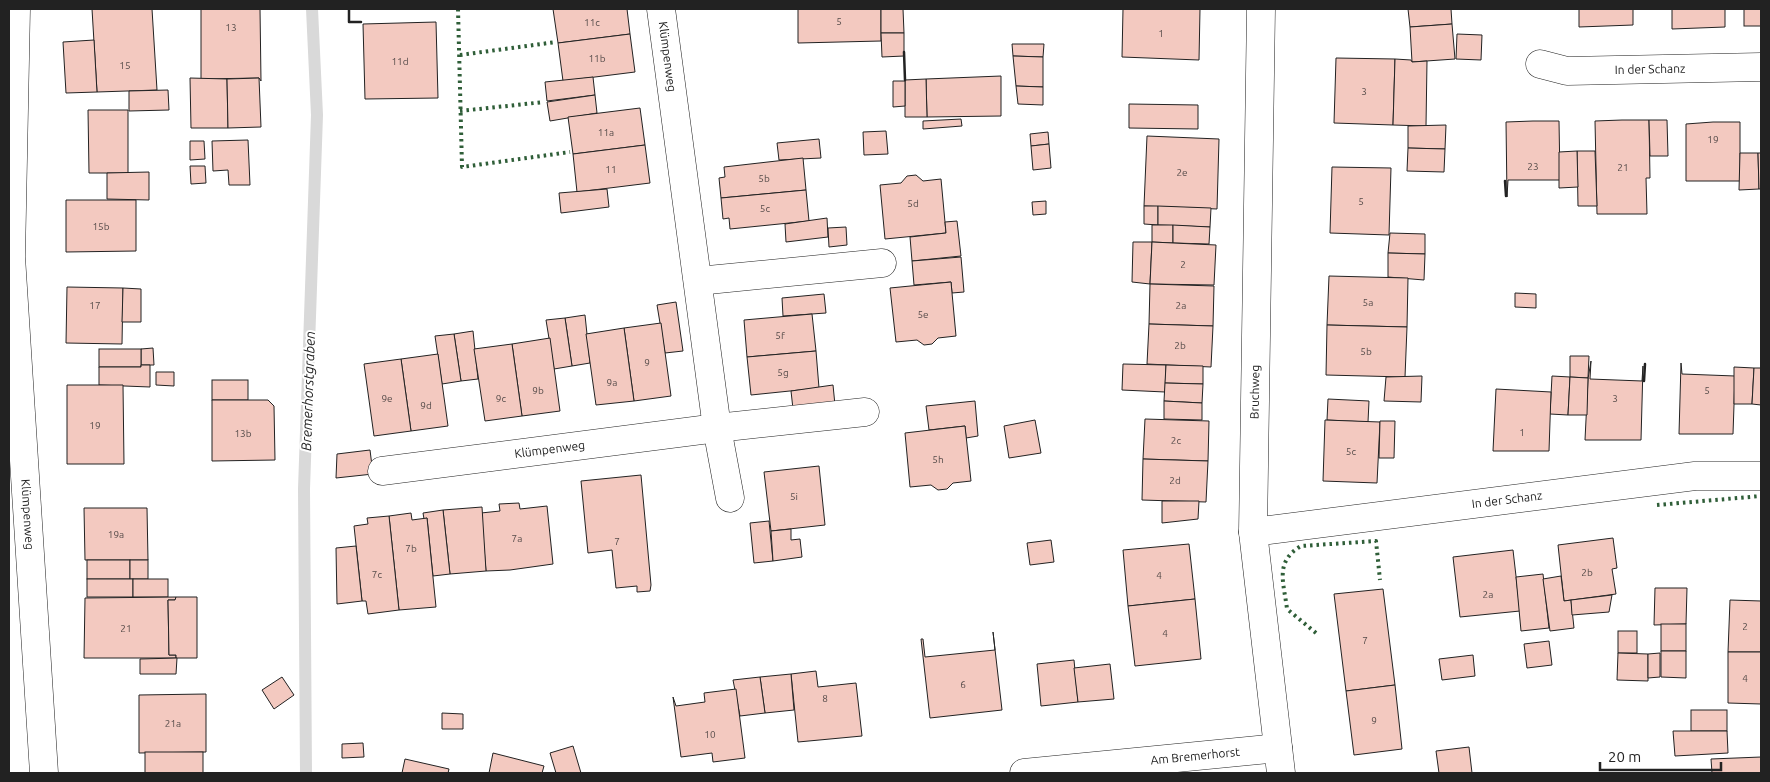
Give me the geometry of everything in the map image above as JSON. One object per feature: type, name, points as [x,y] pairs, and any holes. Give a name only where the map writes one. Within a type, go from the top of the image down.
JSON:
[{"type":"street","name":"Klümpenweg","points":[[16,9],[10,257],[44,773]]},
{"type":"street","name":"Klümpenweg","points":[[661,9],[717,428],[730,498]]},
{"type":"street","name":"Bruchweg","points":[[1261,9],[1253,532],[1280,761]]},
{"type":"street","name":"In der Schanz","points":[[1540,64],[1567,71],[1761,67]]},
{"type":"street","points":[[698,281],[882,263]]},
{"type":"street","name":"Klümpenweg","points":[[382,471],[717,428],[865,412]]},
{"type":"street","name":"In der Schanz","points":[[1253,532],[1695,476],[1761,476]]},
{"type":"street","name":"Am Bremerhorst","points":[[1024,773],[1280,761]]},
{"type":"building","points":[[92,9],[152,9],[157,90],[97,92]]},
{"type":"building","points":[[201,9],[260,9],[261,81],[259,78],[201,79]]},
{"type":"building","points":[[553,9],[627,9],[630,34],[558,43]]},
{"type":"building","points":[[798,9],[881,9],[881,41],[798,43]]},
{"type":"building","points":[[881,9],[903,9],[904,33],[881,33]]},
{"type":"building","points":[[1123,9],[1200,9],[1199,60],[1122,57]]},
{"type":"building","points":[[1408,9],[1451,9],[1452,24],[1410,27]]},
{"type":"building","points":[[1579,9],[1633,9],[1633,25],[1579,27]]},
{"type":"building","points":[[1672,9],[1725,9],[1725,27],[1672,29]]},
{"type":"building","points":[[1744,9],[1761,9],[1761,26],[1744,26]]},
{"type":"building","points":[[436,22],[438,98],[365,99],[363,24]]},
{"type":"building","points":[[1452,24],[1455,59],[1412,62],[1410,27]]},
{"type":"building","points":[[881,33],[904,33],[904,56],[882,57]]},
{"type":"building","points":[[630,34],[635,72],[563,81],[558,43]]},
{"type":"building","points":[[1457,34],[1482,35],[1481,60],[1456,59]]},
{"type":"building","points":[[94,40],[97,92],[66,93],[63,42]]},
{"type":"building","points":[[1012,44],[1044,44],[1043,57],[1013,56]]},
{"type":"building","points":[[1013,56],[1043,57],[1043,87],[1016,86]]},
{"type":"building","points":[[1336,58],[1395,59],[1393,125],[1334,123]]},
{"type":"building","points":[[1395,59],[1411,60],[1412,62],[1427,61],[1426,126],[1393,125]]},
{"type":"building","points":[[1001,76],[1001,116],[927,117],[926,79]]},
{"type":"building","points":[[593,77],[595,95],[547,101],[545,82]]},
{"type":"building","points":[[190,78],[227,79],[228,128],[191,128]]},
{"type":"building","points":[[259,78],[261,127],[228,128],[227,79]]},
{"type":"building","points":[[926,79],[927,117],[905,117],[905,80]]},
{"type":"building","points":[[893,81],[905,81],[905,106],[893,107]]},
{"type":"building","points":[[1016,86],[1043,87],[1043,105],[1018,104]]},
{"type":"building","points":[[168,90],[169,110],[129,111],[129,91]]},
{"type":"building","points":[[595,95],[597,113],[550,121],[547,102]]},
{"type":"building","points":[[1129,104],[1198,105],[1198,129],[1129,128]]},
{"type":"building","points":[[640,108],[645,145],[573,154],[568,117]]},
{"type":"building","points":[[88,110],[128,110],[128,173],[89,173]]},
{"type":"building","points":[[961,119],[962,126],[923,129],[923,121]]},
{"type":"building","points":[[1649,120],[1650,178],[1646,178],[1647,214],[1597,214],[1595,121]]},
{"type":"building","points":[[1649,120],[1667,120],[1668,156],[1650,156]]},
{"type":"building","points":[[1559,121],[1560,180],[1508,180],[1507,197],[1506,122]]},
{"type":"building","points":[[1740,122],[1740,181],[1686,181],[1686,124]]},
{"type":"building","points":[[1446,125],[1445,149],[1408,148],[1408,126]]},
{"type":"building","points":[[886,131],[888,154],[864,155],[863,132]]},
{"type":"building","points":[[1048,132],[1049,144],[1031,146],[1030,134]]},
{"type":"building","points":[[1147,136],[1219,139],[1217,209],[1144,206]]},
{"type":"building","points":[[819,139],[821,158],[779,160],[777,143]]},
{"type":"building","points":[[248,140],[250,185],[229,185],[228,170],[213,171],[212,141]]},
{"type":"building","points":[[190,141],[204,141],[205,159],[190,160]]},
{"type":"building","points":[[1049,144],[1051,168],[1033,170],[1031,146]]},
{"type":"building","points":[[645,145],[650,183],[577,192],[573,154]]},
{"type":"building","points":[[1408,148],[1445,149],[1444,172],[1407,171]]},
{"type":"building","points":[[1577,151],[1595,151],[1597,206],[1578,206]]},
{"type":"building","points":[[1577,151],[1578,187],[1559,188],[1559,152]]},
{"type":"building","points":[[1740,153],[1758,153],[1759,189],[1739,190]]},
{"type":"building","points":[[1758,153],[1761,153],[1761,189],[1759,189]]},
{"type":"building","points":[[803,158],[806,190],[721,198],[719,178],[725,177],[724,167]]},
{"type":"building","points":[[190,166],[205,166],[206,183],[191,184]]},
{"type":"building","points":[[1332,167],[1391,168],[1389,235],[1330,233]]},
{"type":"building","points":[[149,172],[149,200],[107,199],[107,173]]},
{"type":"building","points":[[916,175],[923,181],[941,179],[946,233],[885,239],[880,185],[901,183],[907,176]]},
{"type":"building","points":[[607,189],[609,207],[561,213],[559,193]]},
{"type":"building","points":[[806,190],[809,221],[730,229],[729,218],[723,219],[721,198]]},
{"type":"building","points":[[66,200],[136,200],[136,251],[66,252]]},
{"type":"building","points":[[1046,201],[1046,214],[1033,215],[1032,202]]},
{"type":"building","points":[[1144,206],[1158,206],[1158,225],[1144,224]]},
{"type":"building","points":[[1158,206],[1211,208],[1210,227],[1158,225]]},
{"type":"building","points":[[827,218],[828,237],[786,242],[785,224]]},
{"type":"building","points":[[957,221],[961,256],[912,261],[910,237],[946,233],[945,222]]},
{"type":"building","points":[[1152,225],[1173,225],[1173,243],[1152,242]]},
{"type":"building","points":[[1173,225],[1210,227],[1209,244],[1173,243]]},
{"type":"building","points":[[846,227],[847,245],[829,247],[828,228]]},
{"type":"building","points":[[1390,233],[1425,234],[1425,254],[1388,253]]},
{"type":"building","points":[[1133,242],[1152,242],[1150,284],[1132,282]]},
{"type":"building","points":[[1152,242],[1216,245],[1214,285],[1150,284]]},
{"type":"building","points":[[1388,253],[1425,254],[1424,280],[1388,277]]},
{"type":"building","points":[[961,257],[964,292],[952,293],[951,282],[914,285],[912,261]]},
{"type":"building","points":[[1329,276],[1408,278],[1407,327],[1327,325]]},
{"type":"building","points":[[951,282],[956,336],[938,338],[932,344],[924,345],[917,340],[896,342],[890,288]]},
{"type":"building","points":[[1150,284],[1214,286],[1213,326],[1149,324]]},
{"type":"building","points":[[67,287],[123,288],[122,344],[66,343]]},
{"type":"building","points":[[123,288],[141,289],[141,322],[122,322]]},
{"type":"building","points":[[1515,293],[1536,294],[1536,308],[1515,307]]},
{"type":"building","points":[[824,294],[826,313],[783,316],[782,298]]},
{"type":"building","points":[[676,302],[683,351],[665,353],[657,305]]},
{"type":"building","points":[[812,314],[816,351],[747,357],[744,320]]},
{"type":"building","points":[[585,315],[590,363],[572,366],[565,318]]},
{"type":"building","points":[[565,318],[572,366],[554,369],[546,320]]},
{"type":"building","points":[[661,323],[671,396],[634,401],[624,328]]},
{"type":"building","points":[[1149,324],[1213,326],[1211,367],[1147,364]]},
{"type":"building","points":[[1327,325],[1407,327],[1405,377],[1326,375]]},
{"type":"building","points":[[624,328],[634,401],[596,405],[586,334]]},
{"type":"building","points":[[473,331],[478,379],[461,381],[454,334]]},
{"type":"building","points":[[454,334],[461,381],[442,384],[435,336]]},
{"type":"building","points":[[550,338],[560,411],[522,416],[512,344]]},
{"type":"building","points":[[512,344],[522,416],[485,421],[474,349]]},
{"type":"building","points":[[153,348],[154,365],[141,365],[141,349]]},
{"type":"building","points":[[99,349],[141,349],[141,367],[99,367]]},
{"type":"building","points":[[816,351],[819,388],[751,395],[747,357]]},
{"type":"building","points":[[438,354],[448,426],[411,431],[401,359]]},
{"type":"building","points":[[1570,356],[1589,356],[1588,378],[1570,377]]},
{"type":"building","points":[[401,359],[411,431],[374,436],[364,364]]},
{"type":"building","points":[[1591,361],[1590,379],[1642,381],[1643,366],[1641,440],[1585,440],[1588,379]]},
{"type":"building","points":[[1681,363],[1682,374],[1735,376],[1733,434],[1679,434]]},
{"type":"building","points":[[1123,364],[1166,365],[1165,392],[1122,390]]},
{"type":"building","points":[[141,365],[150,365],[150,387],[99,385],[99,367],[141,367]]},
{"type":"building","points":[[1166,365],[1203,366],[1203,384],[1165,383]]},
{"type":"building","points":[[1734,367],[1754,368],[1752,404],[1734,404]]},
{"type":"building","points":[[1754,368],[1761,368],[1761,405],[1752,404]]},
{"type":"building","points":[[156,372],[174,372],[174,386],[156,385]]},
{"type":"building","points":[[1422,376],[1421,402],[1384,401],[1386,377]]},
{"type":"building","points":[[1552,376],[1570,377],[1568,415],[1550,414]]},
{"type":"building","points":[[1570,377],[1588,378],[1587,415],[1568,415]]},
{"type":"building","points":[[212,380],[248,380],[248,400],[212,400]]},
{"type":"building","points":[[1165,383],[1203,384],[1202,403],[1164,401]]},
{"type":"building","points":[[67,385],[123,385],[124,464],[67,464]]},
{"type":"building","points":[[833,385],[835,405],[793,409],[791,391]]},
{"type":"building","points":[[1496,389],[1551,392],[1549,451],[1493,451]]},
{"type":"building","points":[[1328,399],[1369,401],[1368,422],[1327,420]]},
{"type":"building","points":[[212,400],[268,400],[274,406],[275,460],[212,461]]},
{"type":"building","points":[[975,401],[978,436],[966,438],[965,426],[929,430],[926,406]]},
{"type":"building","points":[[1164,401],[1202,403],[1202,420],[1164,419]]},
{"type":"building","points":[[1145,419],[1209,421],[1208,461],[1143,459]]},
{"type":"building","points":[[1035,420],[1041,453],[1009,458],[1004,426]]},
{"type":"building","points":[[1325,420],[1380,422],[1377,483],[1323,481]]},
{"type":"building","points":[[1380,421],[1395,421],[1394,458],[1379,458]]},
{"type":"building","points":[[965,426],[971,481],[953,483],[947,489],[938,490],[931,485],[910,487],[905,433]]},
{"type":"building","points":[[370,450],[373,474],[336,478],[337,454]]},
{"type":"building","points":[[1143,459],[1208,461],[1206,502],[1142,500]]},
{"type":"building","points":[[819,466],[825,525],[771,531],[764,472]]},
{"type":"building","points":[[641,475],[651,585],[650,591],[637,592],[637,586],[616,588],[612,550],[588,553],[581,481]]},
{"type":"building","points":[[1162,501],[1199,501],[1198,519],[1162,523]]},
{"type":"building","points":[[519,503],[520,509],[547,506],[553,564],[486,571],[481,513],[500,511],[499,504]]},
{"type":"building","points":[[482,507],[486,571],[450,574],[443,510]]},
{"type":"building","points":[[84,508],[147,508],[148,560],[85,560]]},
{"type":"building","points":[[443,510],[450,574],[433,576],[427,518],[424,519],[423,513]]},
{"type":"building","points":[[411,513],[412,520],[427,518],[436,607],[399,610],[389,516]]},
{"type":"building","points":[[389,516],[399,610],[368,614],[366,601],[362,601],[354,526],[368,524],[367,518]]},
{"type":"building","points":[[769,521],[773,561],[754,563],[750,523]]},
{"type":"building","points":[[791,529],[791,540],[800,539],[802,557],[773,561],[771,531]]},
{"type":"building","points":[[1613,538],[1617,568],[1612,569],[1616,594],[1564,601],[1558,545]]},
{"type":"building","points":[[1051,540],[1054,562],[1030,565],[1027,543]]},
{"type":"building","points":[[1189,544],[1195,599],[1128,606],[1123,550]]},
{"type":"building","points":[[356,546],[362,601],[337,604],[336,548]]},
{"type":"building","points":[[1513,550],[1520,611],[1460,617],[1453,557]]},
{"type":"building","points":[[87,560],[130,560],[130,579],[87,579]]},
{"type":"building","points":[[130,560],[148,560],[148,579],[130,579]]},
{"type":"building","points":[[1543,574],[1549,628],[1521,631],[1516,577]]},
{"type":"building","points":[[1561,576],[1564,601],[1571,600],[1574,628],[1550,631],[1543,579]]},
{"type":"building","points":[[87,579],[133,579],[133,597],[87,597]]},
{"type":"building","points":[[133,579],[168,579],[168,597],[133,597]]},
{"type":"building","points":[[1655,588],[1687,588],[1686,624],[1654,625]]},
{"type":"building","points":[[1383,589],[1395,685],[1346,691],[1334,594]]},
{"type":"building","points":[[1612,595],[1609,612],[1572,615],[1571,600]]},
{"type":"building","points":[[176,597],[175,600],[168,600],[169,655],[176,655],[176,658],[84,658],[85,598]]},
{"type":"building","points":[[176,597],[197,597],[197,658],[176,658],[176,655],[169,655],[168,600],[175,600]]},
{"type":"building","points":[[1195,599],[1201,659],[1135,666],[1128,606]]},
{"type":"building","points":[[1730,600],[1761,601],[1761,652],[1728,652]]},
{"type":"building","points":[[1661,624],[1686,624],[1686,651],[1661,651]]},
{"type":"building","points":[[1618,631],[1637,631],[1637,653],[1618,653]]},
{"type":"building","points":[[993,632],[1002,710],[930,718],[921,639],[923,639],[925,657],[995,650]]},
{"type":"building","points":[[1549,641],[1552,665],[1527,668],[1524,644]]},
{"type":"building","points":[[1661,651],[1686,651],[1686,678],[1661,677]]},
{"type":"building","points":[[1728,652],[1761,652],[1761,704],[1728,703]]},
{"type":"building","points":[[1618,653],[1648,654],[1648,681],[1617,680]]},
{"type":"building","points":[[1660,653],[1660,677],[1648,678],[1648,654]]},
{"type":"building","points":[[1473,655],[1475,676],[1442,680],[1439,659]]},
{"type":"building","points":[[177,658],[176,674],[140,674],[140,659]]},
{"type":"building","points":[[1074,660],[1078,702],[1041,706],[1037,664]]},
{"type":"building","points":[[1110,664],[1114,699],[1078,702],[1074,668]]},
{"type":"building","points":[[816,671],[818,687],[856,683],[862,736],[798,742],[791,674]]},
{"type":"building","points":[[791,674],[794,710],[765,713],[760,677]]},
{"type":"building","points":[[282,677],[294,695],[274,709],[262,690]]},
{"type":"building","points":[[760,677],[765,713],[740,716],[733,680]]},
{"type":"building","points":[[1395,685],[1402,749],[1354,755],[1346,691]]},
{"type":"building","points":[[736,689],[745,758],[713,762],[712,753],[681,757],[673,697],[676,706],[705,702],[704,693]]},
{"type":"building","points":[[206,694],[206,752],[139,753],[139,695]]},
{"type":"building","points":[[1691,710],[1727,710],[1727,731],[1691,731]]},
{"type":"building","points":[[442,713],[463,714],[463,729],[442,729]]},
{"type":"building","points":[[1673,731],[1727,731],[1728,753],[1675,756]]},
{"type":"building","points":[[363,743],[364,757],[342,758],[342,744]]},
{"type":"building","points":[[573,746],[581,773],[556,773],[550,753]]},
{"type":"building","points":[[1469,747],[1472,773],[1439,773],[1436,751]]},
{"type":"building","points":[[145,752],[203,752],[203,773],[145,773]]},
{"type":"building","points":[[493,753],[544,766],[542,773],[489,773]]},
{"type":"building","points":[[1761,757],[1761,773],[1712,773],[1711,759]]},
{"type":"building","points":[[405,759],[449,769],[448,773],[402,773]]},
{"type":"waterway","name":"Bremerhorstgraben","points":[[306,773],[304,489],[317,115],[312,9]]},
{"type":"hedge","points":[[458,9],[462,167],[570,152]]},
{"type":"hedge","points":[[460,55],[556,42]]},
{"type":"hedge","points":[[460,111],[544,102]]},
{"type":"hedge","points":[[1657,505],[1761,496]]},
{"type":"hedge","points":[[1316,633],[1287,609],[1283,574],[1287,559],[1293,552],[1301,546],[1376,541],[1380,580]]},
{"type":"wall","points":[[349,9],[349,22],[361,22]]},
{"type":"wall","points":[[904,52],[905,80]]},
{"type":"wall","points":[[1505,181],[1506,196]]},
{"type":"wall","points":[[1644,381],[1645,364]]}]
